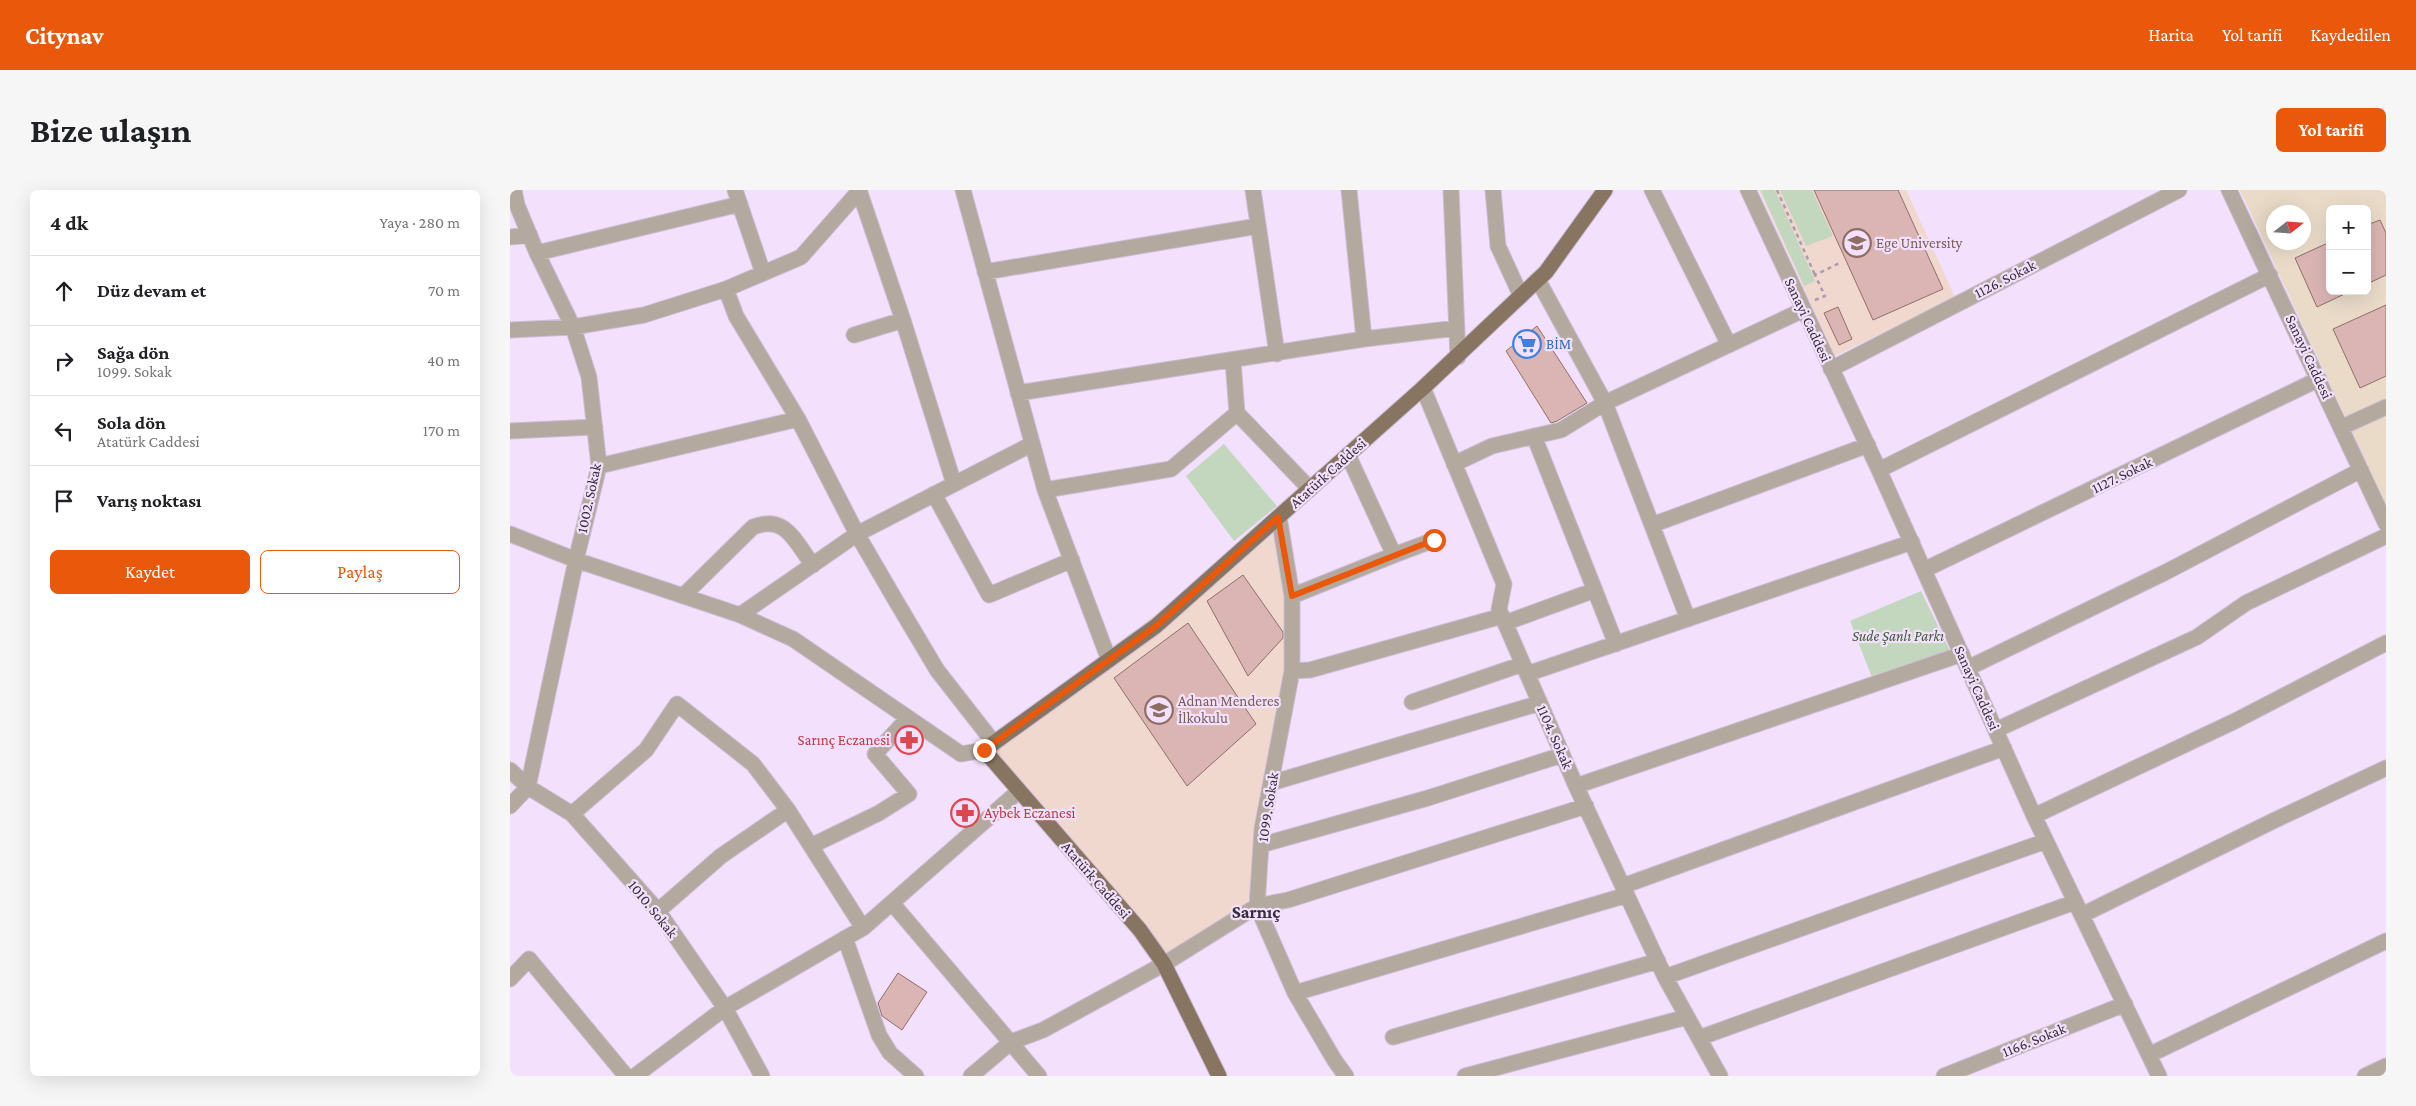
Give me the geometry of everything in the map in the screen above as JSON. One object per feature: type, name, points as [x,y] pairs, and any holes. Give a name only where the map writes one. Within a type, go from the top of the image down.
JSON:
[{"type":"main road","name":"Atatürk Caddesi","points":[[1219,1076],[1164,964],[1140,930],[1019,791],[989,746],[1156,626],[1310,490],[1458,356],[1546,272],[1605,190]]},
{"type":"street","name":"1002. Sokak","points":[[514,190],[517,205],[530,235],[574,327],[589,377],[599,466],[576,560],[528,786]]},
{"type":"street","points":[[510,330],[574,327],[644,315],[726,289],[801,257],[859,190]]},
{"type":"street","points":[[859,190],[903,320],[954,484]]},
{"type":"street","points":[[963,190],[1045,490],[1109,660]]},
{"type":"street","points":[[1253,190],[1277,354]]},
{"type":"street","points":[[1349,190],[1364,339]]},
{"type":"street","points":[[1451,190],[1458,356]]},
{"type":"street","points":[[1493,190],[1498,246],[1521,296]]},
{"type":"street","points":[[1652,190],[1729,345]]},
{"type":"street","name":"Sanayi Caddesi","points":[[1748,190],[1868,445],[2034,816],[2159,1076]]},
{"type":"street","name":"1126. Sokak","points":[[1831,369],[2179,190]]},
{"type":"street","name":"Sanayi Caddesi","points":[[2229,190],[2386,524]]},
{"type":"street","points":[[538,253],[738,197],[763,273]]},
{"type":"street","points":[[985,272],[1258,226]]},
{"type":"street","points":[[510,238],[530,235]]},
{"type":"street","points":[[1879,470],[2270,275]]},
{"type":"street","points":[[1538,280],[1605,403],[1688,619]]},
{"type":"street","points":[[510,534],[576,560],[740,615],[794,639],[961,754],[989,746],[937,670],[857,534],[798,419],[736,316],[726,289]]},
{"type":"street","points":[[1454,464],[1492,446],[1561,430],[1605,403],[1729,345],[1802,308]]},
{"type":"street","points":[[854,335],[903,320]]},
{"type":"street","points":[[1018,393],[1233,361],[1364,339],[1457,328]]},
{"type":"street","points":[[1233,361],[1237,413],[1310,490]]},
{"type":"street","name":"1127. Sokak","points":[[1924,570],[2319,379]]},
{"type":"street","name":"1104. Sokak","points":[[1423,388],[1504,584],[1499,610],[1503,620],[1576,786],[1665,977],[1720,1076]]},
{"type":"street","points":[[2342,427],[2386,407]]},
{"type":"street","points":[[1045,490],[1171,469],[1237,413]]},
{"type":"street","points":[[599,466],[798,419]]},
{"type":"street","points":[[510,431],[595,427]]},
{"type":"street","points":[[1534,436],[1616,644]]},
{"type":"street","points":[[740,615],[857,534],[1032,444]]},
{"type":"street","points":[[1652,525],[1868,445]]},
{"type":"street","points":[[1348,455],[1394,555]]},
{"type":"street","points":[[1968,668],[2166,572],[2361,470]]},
{"type":"street","points":[[934,494],[989,595],[1072,560]]},
{"type":"street","name":"1099. Sokak","points":[[1278,517],[1292,596],[1292,671],[1261,845],[1257,906],[1295,993],[1335,1061],[1346,1076]]},
{"type":"street","points":[[683,596],[753,527],[766,522],[783,526],[813,565]]},
{"type":"street","points":[[1996,730],[2198,637],[2246,603],[2386,536]]},
{"type":"street","points":[[1292,596],[1434,540]]},
{"type":"street","points":[[1412,702],[1616,644],[1912,542]]},
{"type":"street","points":[[1292,671],[1310,670],[1503,620],[1594,590]]},
{"type":"street","points":[[2034,816],[2235,721],[2386,643]]},
{"type":"street","points":[[1576,786],[1962,654]]},
{"type":"street","points":[[1271,783],[1540,703]]},
{"type":"street","points":[[572,814],[646,750],[677,704],[753,764],[788,810],[863,928]]},
{"type":"street","points":[[811,846],[879,813],[909,794],[875,754],[908,718]]},
{"type":"street","points":[[1295,993],[1625,890],[2004,748]]},
{"type":"street","points":[[1261,845],[1428,798],[1562,755]]},
{"type":"street","points":[[1699,1038],[2078,908],[2386,768]]},
{"type":"street","name":"1010. Sokak","points":[[510,770],[528,786],[572,814],[658,911],[725,1008],[762,1076]]},
{"type":"street","points":[[510,806],[528,786]]},
{"type":"street","points":[[635,1076],[725,1008],[863,928],[1019,791]]},
{"type":"street","points":[[971,1076],[1011,1042],[1043,1030],[1164,964],[1257,906],[1288,900],[1586,806]]},
{"type":"street","points":[[658,911],[721,856],[788,810]]},
{"type":"street","points":[[1665,977],[2046,841]]},
{"type":"street","points":[[892,903],[1039,1076]]},
{"type":"street","points":[[845,938],[879,1035],[890,1053],[916,1076]]},
{"type":"street","points":[[2149,1055],[2386,941]]},
{"type":"street","points":[[510,980],[529,959],[626,1076]]},
{"type":"street","points":[[1393,1037],[1658,961]]},
{"type":"street","name":"1166. Sokak","points":[[1944,1076],[2125,1004]]},
{"type":"street","points":[[1465,1076],[1687,1017]]},
{"type":"street","points":[[2364,1076],[2386,1066]]},
{"type":"path","points":[[1777,190],[1825,296],[1802,308]]},
{"type":"path","points":[[1816,275],[1842,262]]},
{"type":"shaded area","name":"Ege University","points":[[1759,190],[1906,190],[1955,297],[1835,356]]},
{"type":"shaded area","points":[[2240,190],[2386,190],[2386,504],[2268,250],[2311,250],[2311,205],[2266,205],[2266,246]]},
{"type":"shaded area","name":"Adnan Menderes İlkokulu","points":[[1279,517],[1292,671],[1257,906],[1164,964],[984,750]]},
{"type":"green space","points":[[1775,190],[1815,281],[1804,286],[1761,191]]},
{"type":"green space","points":[[1780,190],[1812,190],[1833,236],[1806,246]]},
{"type":"green space","points":[[1224,444],[1277,506],[1234,541],[1186,476]]},
{"type":"green space","name":"Sude Şanlı Parkı","points":[[1921,591],[1951,653],[1873,680],[1850,621]]},
{"type":"building","points":[[1814,190],[1898,190],[1943,289],[1873,320]]},
{"type":"building","points":[[2380,220],[2386,233],[2386,275],[2371,282],[2371,250],[2371,223]]},
{"type":"building","points":[[2326,244],[2326,295],[2342,295],[2317,307],[2295,258]]},
{"type":"building","points":[[2386,305],[2386,376],[2360,388],[2333,329]]},
{"type":"building","points":[[1838,307],[1852,339],[1839,345],[1824,313]]},
{"type":"building","points":[[1537,326],[1587,403],[1551,423],[1506,351]]},
{"type":"building","points":[[1243,575],[1283,632],[1283,638],[1248,676],[1207,601]]},
{"type":"building","points":[[1188,623],[1256,724],[1187,786],[1114,678]]},
{"type":"building","points":[[898,973],[927,992],[902,1030],[882,1016],[878,1003]]},
{"type":"place","name":"Ege University","points":[[1857,243]]},
{"type":"place","name":"BİM","points":[[1527,344]]},
{"type":"place","name":"Adnan Menderes İlkokulu","points":[[1159,710]]},
{"type":"place","name":"Sarınç Eczanesi","points":[[909,740]]},
{"type":"place","name":"Aybek Eczanesi","points":[[965,813]]},
{"type":"district","name":"Sarnıç","points":[[1256,912]]},
{"type":"route","points":[[984,750],[1156,626],[1278,517],[1292,596],[1434,540]]}]
